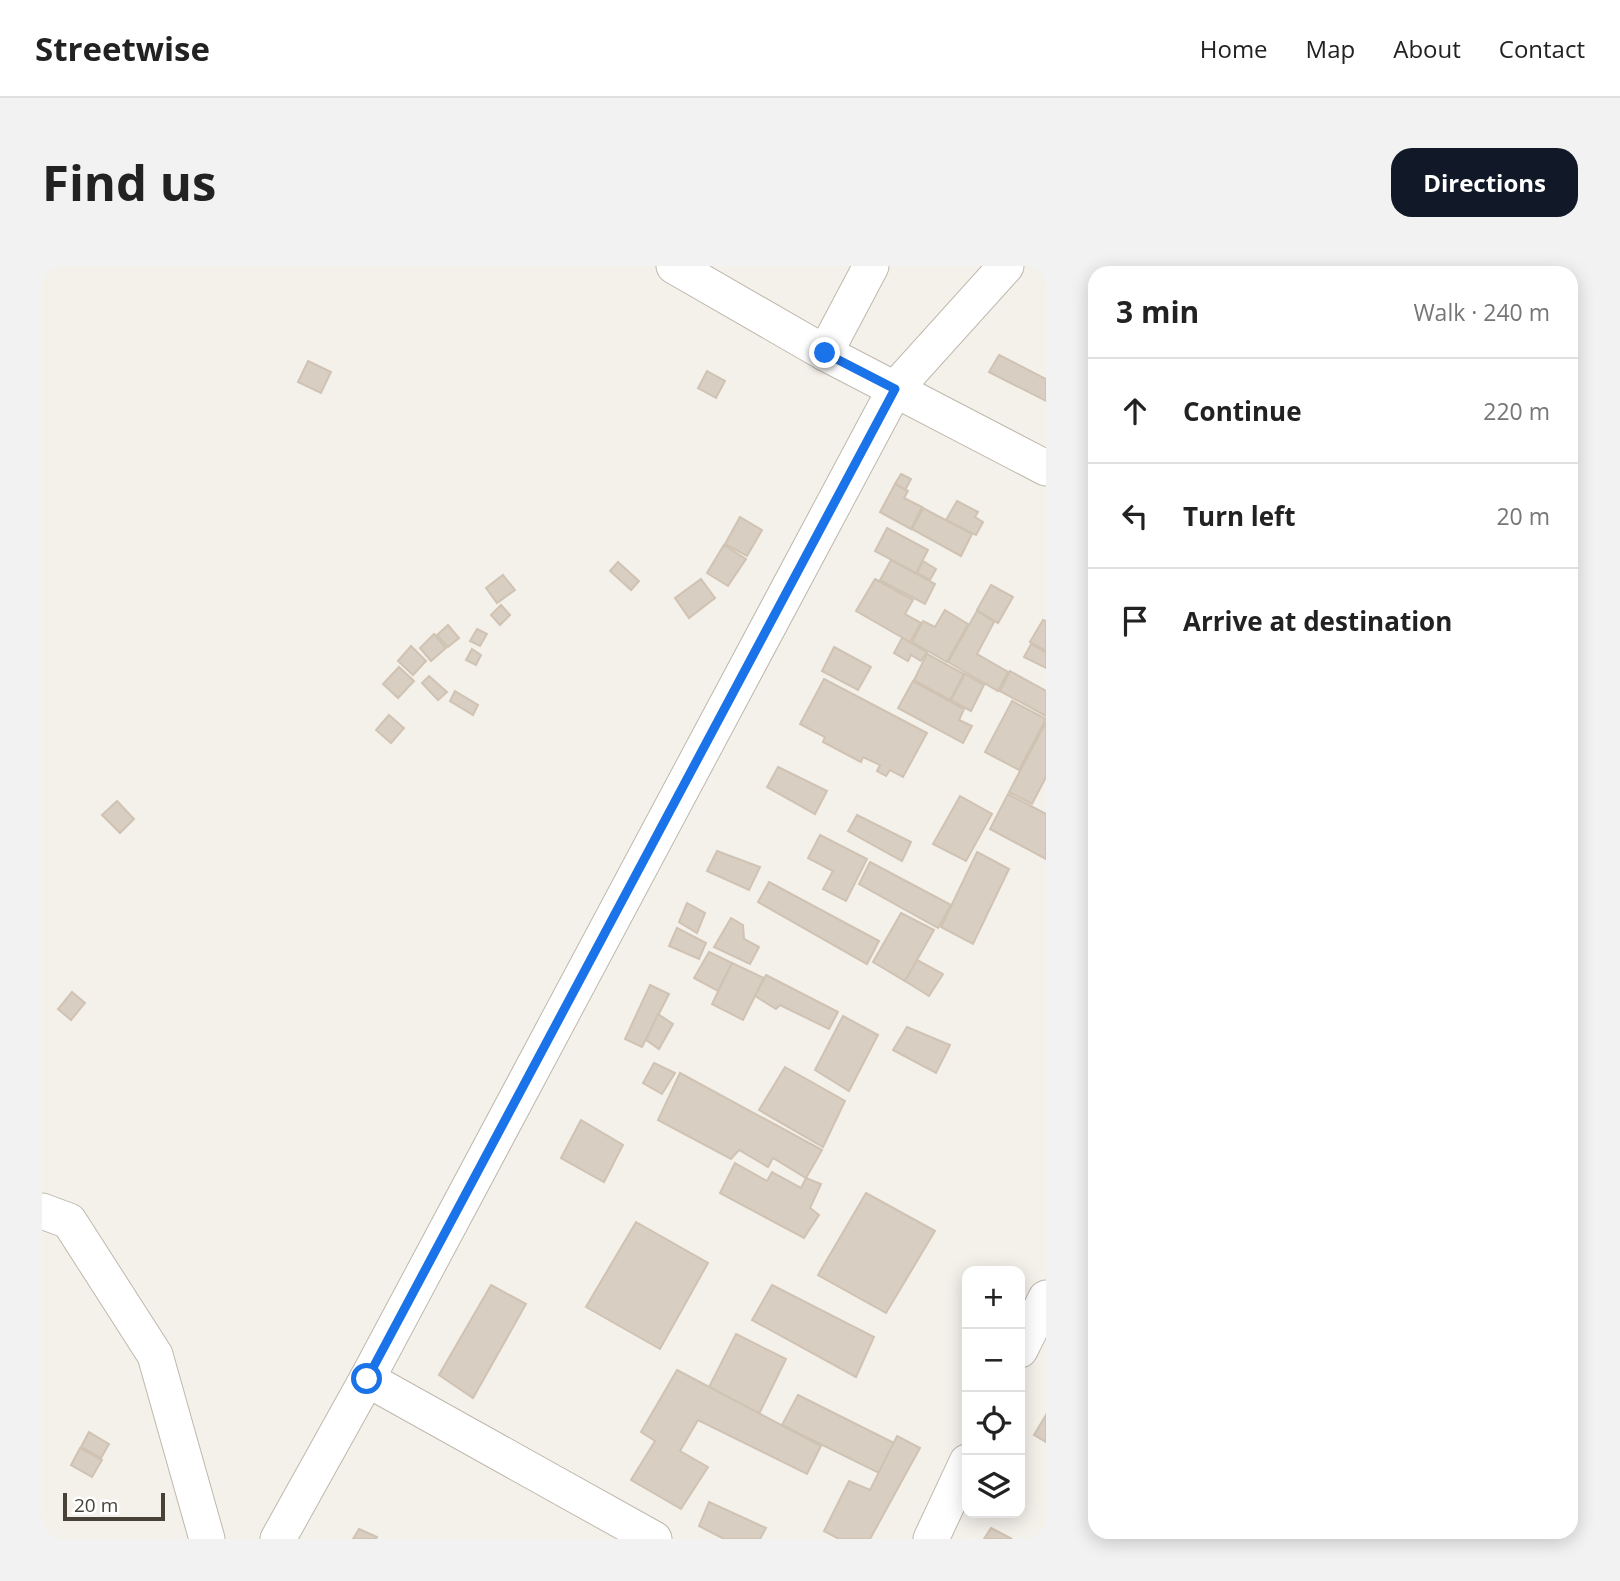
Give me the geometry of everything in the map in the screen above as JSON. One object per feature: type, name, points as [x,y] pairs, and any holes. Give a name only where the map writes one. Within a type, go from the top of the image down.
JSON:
[{"type":"street","points":[[674,266],[825,353],[1046,468]]},
{"type":"street","points":[[825,353],[871,266]]},
{"type":"street","points":[[278,1539],[367,1379],[895,389],[1006,266]]},
{"type":"street","points":[[42,1211],[69,1221],[155,1355],[207,1539]]},
{"type":"street","points":[[1025,1340],[1046,1298]]},
{"type":"street","points":[[367,1379],[654,1539]]},
{"type":"street","points":[[931,1539],[962,1473]]},
{"type":"building","points":[[999,355],[1046,379],[1046,401],[989,372]]},
{"type":"building","points":[[308,361],[331,372],[321,393],[298,382]]},
{"type":"building","points":[[707,371],[725,381],[716,398],[698,388]]},
{"type":"building","points":[[901,474],[911,479],[905,490],[895,484]]},
{"type":"building","points":[[895,484],[908,491],[904,498],[922,507],[911,529],[880,512]]},
{"type":"building","points":[[957,501],[978,512],[975,517],[983,522],[976,535],[946,520]]},
{"type":"building","points":[[923,508],[972,534],[961,556],[912,529]]},
{"type":"building","points":[[740,517],[762,530],[747,556],[725,544]]},
{"type":"building","points":[[887,528],[928,550],[916,573],[875,551]]},
{"type":"building","points":[[724,545],[746,559],[728,586],[707,573]]},
{"type":"building","points":[[891,560],[935,584],[925,604],[880,580]]},
{"type":"building","points":[[923,561],[936,569],[930,580],[917,573]]},
{"type":"building","points":[[618,562],[639,581],[631,590],[610,571]]},
{"type":"building","points":[[503,575],[515,590],[497,603],[486,588]]},
{"type":"building","points":[[701,579],[715,598],[689,618],[675,598]]},
{"type":"building","points":[[875,579],[913,600],[905,614],[921,623],[910,642],[856,611]]},
{"type":"building","points":[[991,585],[1013,597],[998,623],[977,610]]},
{"type":"building","points":[[501,605],[510,615],[500,625],[491,615]]},
{"type":"building","points":[[945,610],[968,624],[947,662],[912,642],[923,621],[935,627]]},
{"type":"building","points":[[977,611],[994,622],[977,654],[1008,672],[998,691],[948,662]]},
{"type":"building","points":[[1043,620],[1046,621],[1046,651],[1030,642]]},
{"type":"building","points":[[448,625],[459,638],[448,647],[437,635]]},
{"type":"building","points":[[477,629],[487,634],[480,646],[470,641]]},
{"type":"building","points":[[434,634],[446,648],[431,661],[420,648]]},
{"type":"building","points":[[902,638],[927,652],[921,661],[911,655],[908,661],[894,653]]},
{"type":"building","points":[[1031,644],[1046,652],[1046,668],[1024,657]]},
{"type":"building","points":[[411,646],[426,661],[413,675],[398,661]]},
{"type":"building","points":[[834,647],[871,667],[858,690],[822,671]]},
{"type":"building","points":[[472,649],[481,655],[476,665],[466,660]]},
{"type":"building","points":[[927,654],[964,674],[950,700],[914,680]]},
{"type":"building","points":[[399,667],[414,681],[398,698],[383,684]]},
{"type":"building","points":[[1010,671],[1046,691],[1046,716],[1000,691]]},
{"type":"building","points":[[965,674],[984,685],[971,711],[951,700]]},
{"type":"building","points":[[429,676],[447,692],[438,700],[422,683]]},
{"type":"building","points":[[824,679],[927,733],[903,777],[890,770],[886,776],[877,771],[880,765],[863,757],[861,762],[823,742],[825,737],[800,724]]},
{"type":"building","points":[[913,681],[964,709],[959,720],[972,726],[963,743],[898,708]]},
{"type":"building","points":[[455,691],[478,705],[473,715],[450,701]]},
{"type":"building","points":[[1012,701],[1046,719],[1019,770],[985,752]]},
{"type":"building","points":[[389,715],[404,728],[391,743],[376,730]]},
{"type":"building","points":[[1046,722],[1046,777],[1032,804],[1009,792]]},
{"type":"building","points":[[778,767],[827,791],[815,814],[767,787]]},
{"type":"building","points":[[1008,794],[1046,814],[1046,859],[990,829]]},
{"type":"building","points":[[960,796],[992,814],[966,861],[933,844]]},
{"type":"building","points":[[117,801],[134,819],[120,833],[102,815]]},
{"type":"building","points":[[857,815],[911,842],[902,861],[848,831]]},
{"type":"building","points":[[820,835],[867,859],[846,901],[823,889],[833,871],[808,858]]},
{"type":"building","points":[[717,851],[760,867],[749,890],[707,871]]},
{"type":"building","points":[[977,852],[1009,869],[973,944],[941,927]]},
{"type":"building","points":[[870,862],[951,905],[938,928],[859,884]]},
{"type":"building","points":[[769,882],[879,941],[867,964],[758,902]]},
{"type":"building","points":[[687,903],[705,913],[697,933],[679,922]]},
{"type":"building","points":[[901,913],[934,930],[905,981],[873,962]]},
{"type":"building","points":[[731,918],[743,925],[744,939],[759,947],[750,964],[714,947]]},
{"type":"building","points":[[677,928],[706,943],[699,959],[669,946]]},
{"type":"building","points":[[709,952],[732,963],[718,991],[694,978]]},
{"type":"building","points":[[917,960],[943,974],[929,996],[905,981]]},
{"type":"building","points":[[732,963],[764,978],[743,1020],[712,1004]]},
{"type":"building","points":[[766,975],[838,1012],[829,1029],[780,1005],[776,1009],[755,996]]},
{"type":"building","points":[[650,985],[669,994],[642,1047],[625,1039]]},
{"type":"building","points":[[72,992],[85,1003],[71,1020],[58,1009]]},
{"type":"building","points":[[658,1014],[673,1024],[659,1049],[646,1040]]},
{"type":"building","points":[[843,1016],[878,1035],[849,1091],[815,1070]]},
{"type":"building","points":[[907,1027],[950,1045],[936,1073],[893,1050]]},
{"type":"building","points":[[654,1063],[675,1073],[662,1094],[643,1083]]},
{"type":"building","points":[[785,1067],[845,1101],[823,1147],[759,1110]]},
{"type":"building","points":[[680,1073],[822,1150],[806,1178],[773,1158],[768,1167],[739,1150],[731,1159],[658,1120]]},
{"type":"building","points":[[581,1120],[623,1145],[604,1182],[561,1158]]},
{"type":"building","points":[[735,1163],[767,1181],[772,1172],[801,1188],[806,1178],[821,1184],[810,1208],[819,1215],[804,1238],[720,1193]]},
{"type":"building","points":[[866,1193],[935,1231],[886,1313],[818,1275]]},
{"type":"building","points":[[636,1222],[708,1263],[660,1349],[586,1307]]},
{"type":"building","points":[[491,1285],[526,1304],[473,1398],[439,1375]]},
{"type":"building","points":[[772,1285],[874,1337],[856,1377],[752,1320]]},
{"type":"building","points":[[736,1334],[786,1359],[759,1414],[709,1387]]},
{"type":"building","points":[[677,1370],[821,1446],[807,1474],[698,1420],[680,1451],[708,1467],[681,1509],[631,1480],[655,1441],[641,1432]]},
{"type":"building","points":[[798,1395],[894,1443],[879,1473],[782,1425]]},
{"type":"building","points":[[1046,1415],[1046,1442],[1034,1435]]},
{"type":"building","points":[[89,1432],[109,1444],[101,1458],[81,1447]]},
{"type":"building","points":[[897,1436],[920,1448],[870,1539],[839,1539],[824,1531],[849,1481],[870,1490]]},
{"type":"building","points":[[80,1448],[102,1460],[92,1477],[71,1465]]},
{"type":"building","points":[[709,1502],[766,1528],[760,1539],[724,1539],[699,1526]]},
{"type":"building","points":[[991,1528],[1012,1539],[984,1539]]},
{"type":"building","points":[[359,1529],[377,1537],[376,1539],[353,1539]]},
{"type":"route","points":[[367,1379],[895,389],[825,353]]}]
